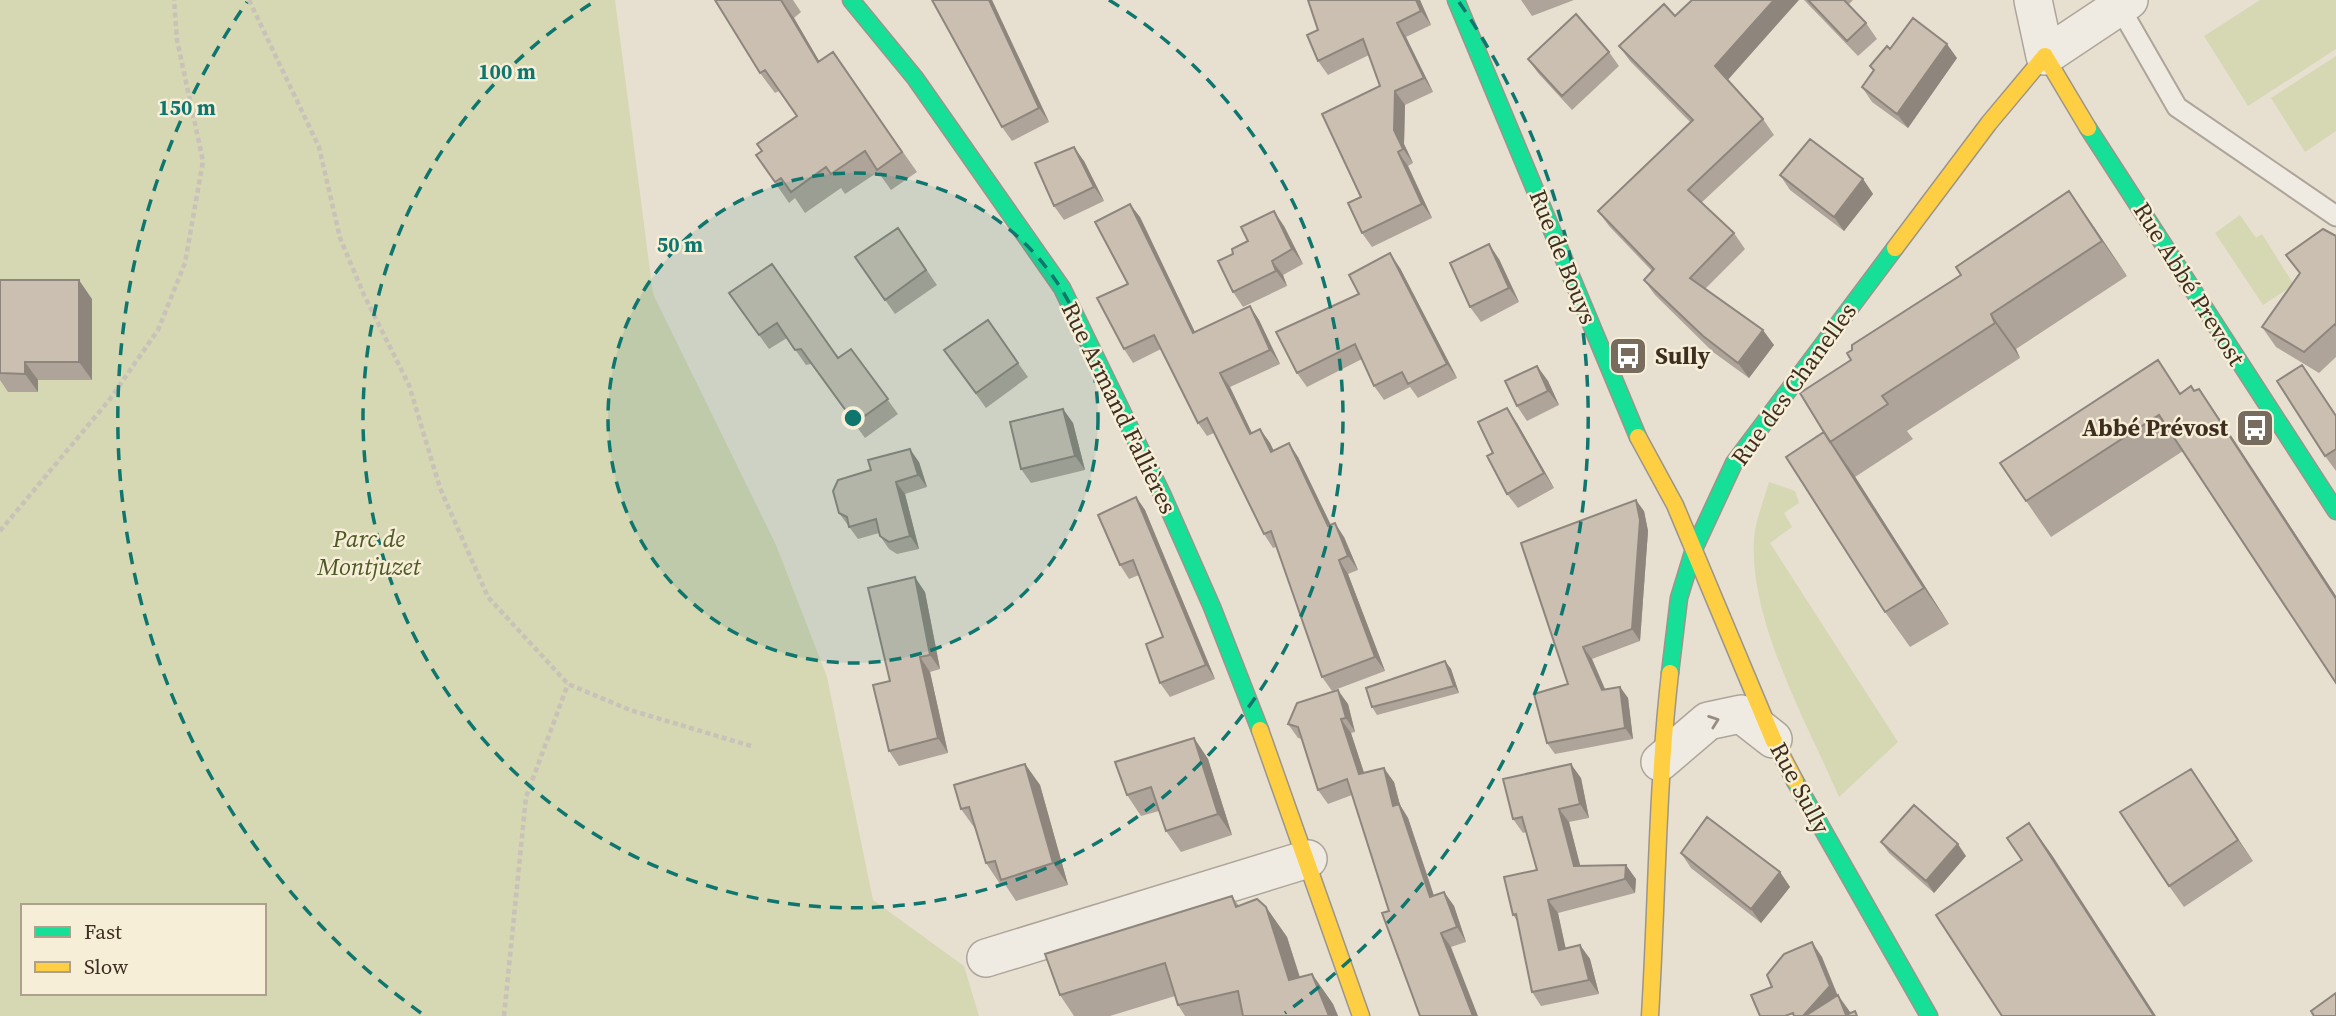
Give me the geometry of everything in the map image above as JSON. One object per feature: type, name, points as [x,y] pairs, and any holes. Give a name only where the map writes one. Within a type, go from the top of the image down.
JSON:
[{"type":"street","name":"Rue Armand Fallières","points":[[851,0],[915,78],[1062,288],[1163,496],[1212,607],[1308,859],[1332,938],[1361,1016]]},
{"type":"street","name":"Rue de Bouys","points":[[1457,0],[1636,433],[1695,549]]},
{"type":"street","points":[[2033,0],[2045,56],[2124,3]]},
{"type":"street","name":"Rue des Chanelles","points":[[1650,1016],[1658,876],[1660,762],[1679,598],[1695,549],[1734,463],[1989,123],[2045,56]]},
{"type":"street","name":"Rue Abbé Prevost","points":[[2045,56],[2077,111],[2336,511]]},
{"type":"street","name":"Rue Sully","points":[[1695,549],[1773,739],[1814,817],[1929,1016]]},
{"type":"street","points":[[1660,762],[1708,721],[1741,714],[1773,739]]},
{"type":"street","points":[[986,958],[1308,859]]},
{"type":"lane","points":[[2124,3],[2177,107],[2336,216]]},
{"type":"path","points":[[0,531],[110,399],[158,330],[185,263],[202,160],[177,40],[174,0]]},
{"type":"path","points":[[249,0],[319,147],[341,238],[364,295],[409,385],[440,488],[488,597],[568,684],[630,710],[751,746]]},
{"type":"path","points":[[504,1016],[526,797],[568,684]]},
{"type":"green space","name":"Parc de Montjuzet","points":[[0,0],[615,0],[653,294],[776,545],[827,677],[873,900],[964,966],[979,1016],[0,1016]]},
{"type":"green space","points":[[2260,0],[2336,0],[2336,49],[2248,106],[2204,36]]},
{"type":"green space","points":[[2336,56],[2336,131],[2305,152],[2271,98]]},
{"type":"green space","points":[[2240,215],[2256,238],[2262,234],[2294,285],[2263,305],[2215,233]]},
{"type":"green space","points":[[1769,482],[1795,491],[1799,503],[1784,513],[1792,527],[1770,543],[1898,742],[1839,797],[1783,671],[1761,604],[1755,571],[1754,539]]},
{"type":"building","points":[[715,0],[781,0],[818,62],[833,52],[902,152],[877,170],[865,151],[831,174],[826,167],[791,192],[781,178],[775,182],[756,155],[762,151],[757,144],[797,116],[765,70],[760,73]]},
{"type":"building","points":[[932,0],[989,0],[1039,108],[1002,127]]},
{"type":"building","points":[[1308,0],[1416,0],[1421,11],[1397,23],[1424,78],[1395,91],[1394,130],[1403,149],[1398,152],[1422,204],[1362,233],[1348,203],[1361,197],[1322,114],[1380,86],[1363,39],[1318,61],[1307,35],[1318,30]]},
{"type":"building","points":[[1692,0],[1774,0],[1715,66],[1763,119],[1688,190],[1734,233],[1690,278],[1763,330],[1738,363],[1703,336],[1644,280],[1654,269],[1598,211],[1693,120],[1619,46],[1664,4],[1675,16]]},
{"type":"building","points":[[1808,0],[1844,0],[1866,23],[1847,41]]},
{"type":"building","points":[[1576,14],[1609,52],[1562,96],[1528,59]]},
{"type":"building","points":[[1913,18],[1947,44],[1897,114],[1862,87],[1874,70],[1870,66],[1887,46],[1890,49]]},
{"type":"building","points":[[1810,139],[1863,179],[1834,217],[1780,175]]},
{"type":"building","points":[[1074,147],[1094,187],[1054,206],[1035,163]]},
{"type":"building","points":[[2069,191],[2102,241],[1991,314],[1995,323],[1882,396],[1888,404],[1830,442],[1800,393],[1851,360],[1847,353],[1852,350],[1852,345],[1961,275],[1956,267]]},
{"type":"building","points":[[1130,204],[1193,333],[1250,306],[1270,350],[1220,373],[1250,434],[1260,429],[1271,452],[1289,443],[1328,526],[1335,523],[1348,556],[1339,560],[1375,657],[1322,677],[1271,531],[1264,534],[1207,418],[1198,423],[1154,335],[1124,349],[1097,298],[1128,284],[1095,222]]},
{"type":"building","points":[[1274,211],[1292,249],[1272,261],[1276,271],[1233,292],[1218,261],[1233,254],[1232,249],[1248,241],[1241,227]]},
{"type":"building","points":[[898,228],[926,270],[885,300],[855,257]]},
{"type":"building","points":[[2323,229],[2336,236],[2336,326],[2335,324],[2304,352],[2262,327],[2300,273],[2286,255]]},
{"type":"building","points":[[1489,244],[1509,288],[1470,307],[1450,263]]},
{"type":"building","points":[[1390,253],[1447,364],[1408,384],[1402,372],[1374,386],[1355,344],[1297,373],[1276,332],[1359,294],[1349,275]]},
{"type":"building","points":[[772,264],[838,358],[851,349],[888,399],[855,423],[801,349],[795,350],[777,323],[759,335],[729,293]]},
{"type":"building","points":[[0,280],[79,280],[79,362],[25,362],[25,374],[0,373]]},
{"type":"building","points":[[988,320],[1018,363],[976,393],[944,350]]},
{"type":"building","points":[[2158,360],[2180,394],[2191,386],[2194,391],[2199,389],[2336,599],[2336,683],[2159,415],[2026,501],[2000,463]]},
{"type":"building","points":[[2302,365],[2336,416],[2336,449],[2325,456],[2277,381]]},
{"type":"building","points":[[1537,366],[1548,391],[1517,406],[1505,381]]},
{"type":"building","points":[[1507,408],[1544,473],[1507,494],[1487,456],[1493,453],[1478,422]]},
{"type":"building","points":[[1063,409],[1075,456],[1021,469],[1010,422]]},
{"type":"building","points":[[1824,432],[1924,588],[1885,612],[1786,457]]},
{"type":"building","points":[[910,449],[918,475],[896,482],[910,536],[889,542],[880,536],[876,519],[849,527],[847,517],[839,513],[833,491],[838,480],[871,470],[868,460]]},
{"type":"building","points":[[1136,497],[1206,665],[1160,683],[1146,644],[1163,637],[1133,560],[1120,565],[1098,515]]},
{"type":"building","points":[[1636,500],[1640,520],[1632,629],[1583,647],[1602,690],[1620,687],[1625,728],[1547,743],[1534,694],[1568,684],[1521,543]]},
{"type":"building","points":[[915,577],[930,655],[920,657],[938,738],[889,751],[873,685],[890,681],[868,588]]},
{"type":"building","points":[[1445,661],[1454,686],[1372,707],[1366,688]]},
{"type":"building","points":[[1338,690],[1346,718],[1341,719],[1359,774],[1384,768],[1393,806],[1399,804],[1430,897],[1444,892],[1457,927],[1441,933],[1473,1016],[1420,1016],[1382,913],[1389,911],[1347,779],[1318,790],[1298,727],[1288,724],[1297,703]]},
{"type":"building","points":[[1194,738],[1218,814],[1166,831],[1151,787],[1127,795],[1115,762]]},
{"type":"building","points":[[1025,764],[1053,863],[1001,880],[995,861],[986,863],[969,807],[961,809],[954,785]]},
{"type":"building","points":[[1571,764],[1580,804],[1559,809],[1574,866],[1626,865],[1625,879],[1548,900],[1559,950],[1580,945],[1589,980],[1532,992],[1516,914],[1513,915],[1504,877],[1537,870],[1522,817],[1513,819],[1503,779]]},
{"type":"building","points":[[2191,769],[2238,840],[2169,886],[2120,812]]},
{"type":"building","points":[[1914,805],[1958,844],[1926,881],[1881,842]]},
{"type":"building","points":[[1707,817],[1780,872],[1751,909],[1681,853]]},
{"type":"building","points":[[2029,823],[2154,1016],[2002,1016],[1936,915],[2022,860],[2007,838]]},
{"type":"building","points":[[1232,896],[1236,907],[1257,899],[1266,907],[1289,980],[1312,974],[1329,1016],[1243,1016],[1238,991],[1178,1005],[1165,963],[1060,995],[1045,954]]},
{"type":"building","points":[[1812,942],[1830,986],[1803,1016],[1794,1016],[1793,1013],[1785,1016],[1760,1016],[1751,995],[1772,987],[1767,975],[1784,954]]},
{"type":"building","points":[[2336,993],[2336,1016],[2314,1016],[2311,1011]]},
{"type":"building","points":[[1838,995],[1846,1015],[1855,1011],[1857,1016],[1805,1016]]},
{"type":"traffic: fast","points":[[851,0],[915,78],[1062,288],[1163,496],[1212,607],[1260,730]]},
{"type":"traffic: fast","points":[[1456,0],[1638,437]]},
{"type":"traffic: fast","points":[[2088,128],[2336,511]]},
{"type":"traffic: fast","points":[[1670,673],[1679,598],[1694,549],[1734,463],[1895,248]]},
{"type":"traffic: fast","points":[[1795,781],[1929,1016]]},
{"type":"traffic: slow","points":[[1895,248],[1989,123],[2045,56],[2088,128]]},
{"type":"traffic: slow","points":[[1638,437],[1675,505],[1773,739],[1795,781]]},
{"type":"traffic: slow","points":[[1650,1016],[1660,801],[1670,673]]},
{"type":"traffic: slow","points":[[1260,730],[1361,1016]]},
{"type":"place","name":"Sully","points":[[1628,356]]},
{"type":"place","name":"Abbé Prévost","points":[[2255,428]]}]
